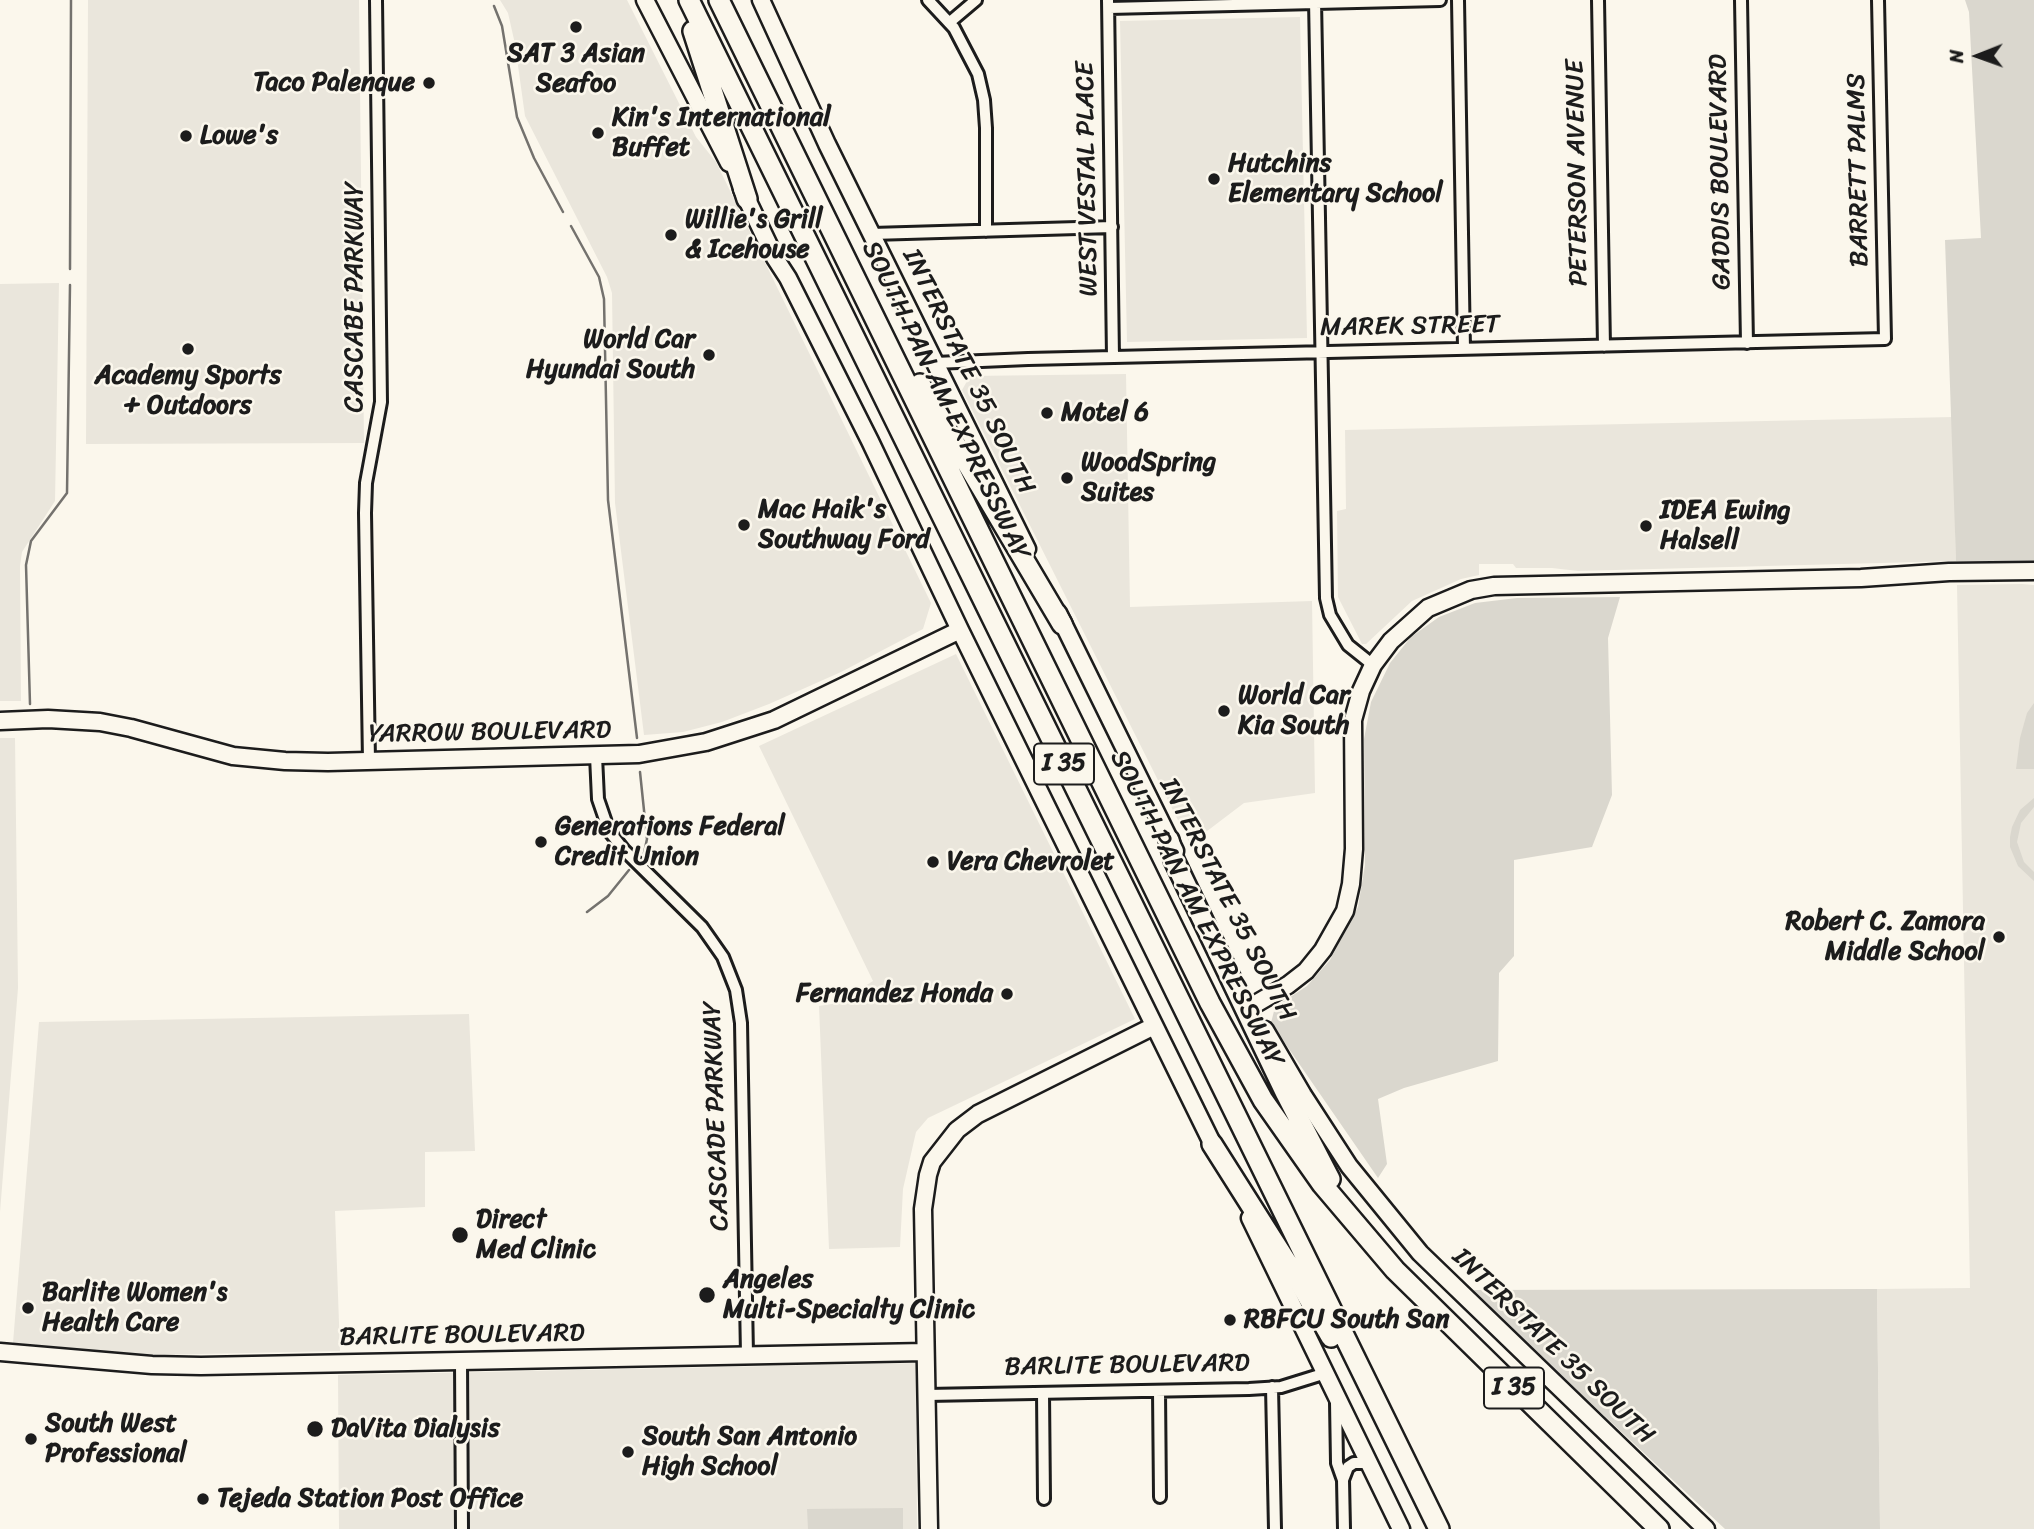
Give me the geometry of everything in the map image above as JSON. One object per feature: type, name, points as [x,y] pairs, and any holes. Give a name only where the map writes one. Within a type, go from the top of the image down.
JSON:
[{"type":"highway","points":[[687,0],[747,199]]},
{"type":"highway","name":"SOUTH PAN AM EXPRESSWAY","points":[[687,0],[1438,1529]]},
{"type":"highway","name":"SOUTH PAN AM EXPRESSWAY","points":[[719,0],[1238,1057],[1299,1154],[1380,1252],[1425,1301],[1655,1525]]},
{"type":"highway","points":[[810,186],[860,263],[914,372],[1062,624]]},
{"type":"highway","points":[[1169,840],[1174,860],[1327,1175],[1380,1252]]},
{"type":"highway","points":[[1212,1144],[1295,1275],[1366,1400],[1401,1452]]},
{"type":"street","name":"CASCABE PARKWAY","points":[[369,761],[366,483],[381,402],[376,0]]},
{"type":"street","points":[[645,0],[866,433],[1401,1529]]},
{"type":"street","name":"INTERSTATE 35 SOUTH","points":[[761,0],[1062,624],[1252,1006],[1303,1095],[1343,1156],[1420,1253],[1706,1529]]},
{"type":"street","points":[[928,0],[950,22],[978,74],[984,100],[986,231]]},
{"type":"street","points":[[950,22],[976,0]]},
{"type":"street","points":[[1109,4],[1440,0]]},
{"type":"street","points":[[1458,0],[1464,348]]},
{"type":"street","name":"PETERSON AVENUE","points":[[1598,0],[1604,345]]},
{"type":"street","name":"GADDIS BOULEVARD","points":[[1741,0],[1747,343]]},
{"type":"street","name":"BARRETT PALMS","points":[[1878,0],[1885,339]]},
{"type":"street","points":[[1315,2],[1326,598],[1330,615],[1348,645],[1373,665]]},
{"type":"street","name":"WEST VESTAL PLACE","points":[[1109,4],[1113,357]]},
{"type":"street","points":[[872,234],[1112,228]]},
{"type":"street","name":"MAREK STREET","points":[[935,363],[1321,351],[1885,339]]},
{"type":"street","points":[[1252,1006],[1306,971],[1323,950],[1345,911],[1354,849],[1353,720],[1361,691],[1373,665],[1391,641],[1428,608],[1471,590],[1494,586],[2034,571]]},
{"type":"street","name":"YARROW BOULEVARD","points":[[0,721],[48,719],[100,722],[248,758],[328,762],[596,756],[668,750],[748,729],[960,630]]},
{"type":"street","name":"CASCADE PARKWAY","points":[[596,756],[598,799],[609,831],[624,850],[702,927],[723,957],[736,990],[741,1023],[747,1355]]},
{"type":"street","points":[[929,1529],[923,1209],[928,1175],[935,1156],[957,1130],[978,1114],[1154,1026]]},
{"type":"street","name":"BARLITE BOULEVARD","points":[[0,1352],[152,1365],[461,1362],[925,1352]]},
{"type":"street","points":[[461,1362],[462,1529]]},
{"type":"street","name":"BARLITE BOULEVARD","points":[[927,1395],[1272,1387],[1292,1385],[1326,1373]]},
{"type":"street","points":[[1272,1387],[1275,1529]]},
{"type":"street","points":[[1159,1391],[1160,1497]]},
{"type":"street","points":[[1043,1393],[1044,1499]]},
{"type":"street","points":[[1336,1395],[1337,1463],[1343,1480],[1344,1529]]},
{"type":"street","points":[[1343,1480],[1348,1467],[1354,1463],[1369,1463]]},
{"type":"shaded area","points":[[88,0],[359,0],[364,443],[86,444]]},
{"type":"shaded area","points":[[500,0],[627,0],[696,137],[716,162],[931,603],[923,629],[841,672],[722,722],[683,732],[644,735],[615,503],[612,293],[607,277],[525,116],[515,44],[508,13]]},
{"type":"shaded area","points":[[1965,0],[2034,0],[2034,562],[1956,561],[1945,240],[1981,238],[1969,12]]},
{"type":"shaded area","name":"Hutchins Elementary School","points":[[1300,17],[1307,338],[1127,342],[1120,21]]},
{"type":"shaded area","points":[[59,283],[55,501],[22,552],[21,701],[0,701],[0,284]]},
{"type":"shaded area","points":[[1126,374],[1130,607],[1312,601],[1315,793],[1244,803],[1190,844],[962,390],[970,376]]},
{"type":"shaded area","name":"IDEA Ewing Halsell","points":[[1953,417],[1956,561],[1578,571],[1516,568],[1513,564],[1479,564],[1479,575],[1461,579],[1412,601],[1366,644],[1362,644],[1338,597],[1337,511],[1346,509],[1345,430]]},
{"type":"shaded area","name":"Robert C. Zamora Middle School","points":[[1957,585],[2034,585],[2034,1529],[1880,1529],[1877,1289],[1970,1288]]},
{"type":"shaded area","points":[[1620,597],[1608,638],[1612,795],[1592,847],[1514,860],[1514,956],[1499,973],[1498,1061],[1404,1088],[1378,1099],[1387,1164],[1378,1178],[1271,1023],[1275,1007],[1307,986],[1330,960],[1358,907],[1365,865],[1364,739],[1371,702],[1390,663],[1411,637],[1439,617],[1475,603],[1517,598]]},
{"type":"shaded area","points":[[956,654],[1135,1019],[928,1118],[916,1132],[903,1189],[900,1247],[829,1249],[819,1006],[838,1003],[873,981],[759,746]]},
{"type":"shaded area","points":[[2034,703],[2034,769],[2016,769],[2020,738],[2027,713]]},
{"type":"shaded area","points":[[0,738],[15,738],[18,988],[0,1212]]},
{"type":"shaded area","points":[[2034,798],[2034,807],[2021,823],[2017,842],[2024,862],[2034,872],[2034,881],[2018,866],[2010,847],[2010,837],[2020,810]]},
{"type":"shaded area","points":[[469,1014],[475,1151],[425,1152],[425,1207],[335,1211],[340,1351],[154,1355],[13,1343],[39,1022]]},
{"type":"shaded area","points":[[1877,1289],[1880,1529],[1725,1529],[1470,1290]]},
{"type":"shaded area","name":"South San Antonio High School","points":[[916,1363],[917,1529],[339,1529],[338,1375]]},
{"type":"shaded area","points":[[903,1508],[903,1529],[808,1529],[807,1509]]},
{"type":"waterway","points":[[70,269],[71,0]]},
{"type":"waterway","points":[[494,6],[502,26],[517,117],[534,158],[563,212]]},
{"type":"waterway","points":[[571,226],[599,277],[604,299],[608,500],[637,738]]},
{"type":"waterway","points":[[30,704],[26,565],[31,541],[67,493],[70,285]]},
{"type":"waterway","points":[[640,772],[647,839],[644,853]]},
{"type":"waterway","points":[[587,912],[608,896],[629,870]]},
{"type":"place","name":"SAT 3 Asian Seafoo","points":[[576,27]]},
{"type":"place","name":"Taco Palenque","points":[[429,83]]},
{"type":"place","name":"Kin's International Buffet","points":[[598,133]]},
{"type":"place","name":"Lowe's","points":[[186,136]]},
{"type":"place","name":"Hutchins Elementary School","points":[[1214,179]]},
{"type":"place","name":"Willie's Grill & Icehouse","points":[[671,235]]},
{"type":"place","name":"Academy Sports + Outdoors","points":[[188,349]]},
{"type":"place","name":"World Car Hyundai South","points":[[709,355]]},
{"type":"place","name":"Motel 6","points":[[1047,413]]},
{"type":"place","name":"WoodSpring Suites","points":[[1067,478]]},
{"type":"place","name":"Mac Haik's Southway Ford","points":[[744,525]]},
{"type":"place","name":"IDEA Ewing Halsell","points":[[1646,526]]},
{"type":"place","name":"World Car Kia South","points":[[1224,711]]},
{"type":"place","name":"Generations Federal Credit Union","points":[[541,842]]},
{"type":"place","name":"Vera Chevrolet","points":[[933,862]]},
{"type":"place","name":"Robert C. Zamora Middle School","points":[[1999,937]]},
{"type":"place","name":"Fernandez Honda","points":[[1007,994]]},
{"type":"place","name":"Direct Med Clinic","points":[[460,1235]]},
{"type":"place","name":"Angeles Multi-Specialty Clinic","points":[[707,1295]]},
{"type":"place","name":"Barlite Women's Health Care","points":[[28,1308]]},
{"type":"place","name":"RBFCU South San","points":[[1230,1320]]},
{"type":"place","name":"DaVita Dialysis","points":[[315,1429]]},
{"type":"place","name":"South West Professional","points":[[31,1439]]},
{"type":"place","name":"South San Antonio High School","points":[[628,1452]]},
{"type":"place","name":"Tejeda Station Post Office","points":[[203,1499]]}]
